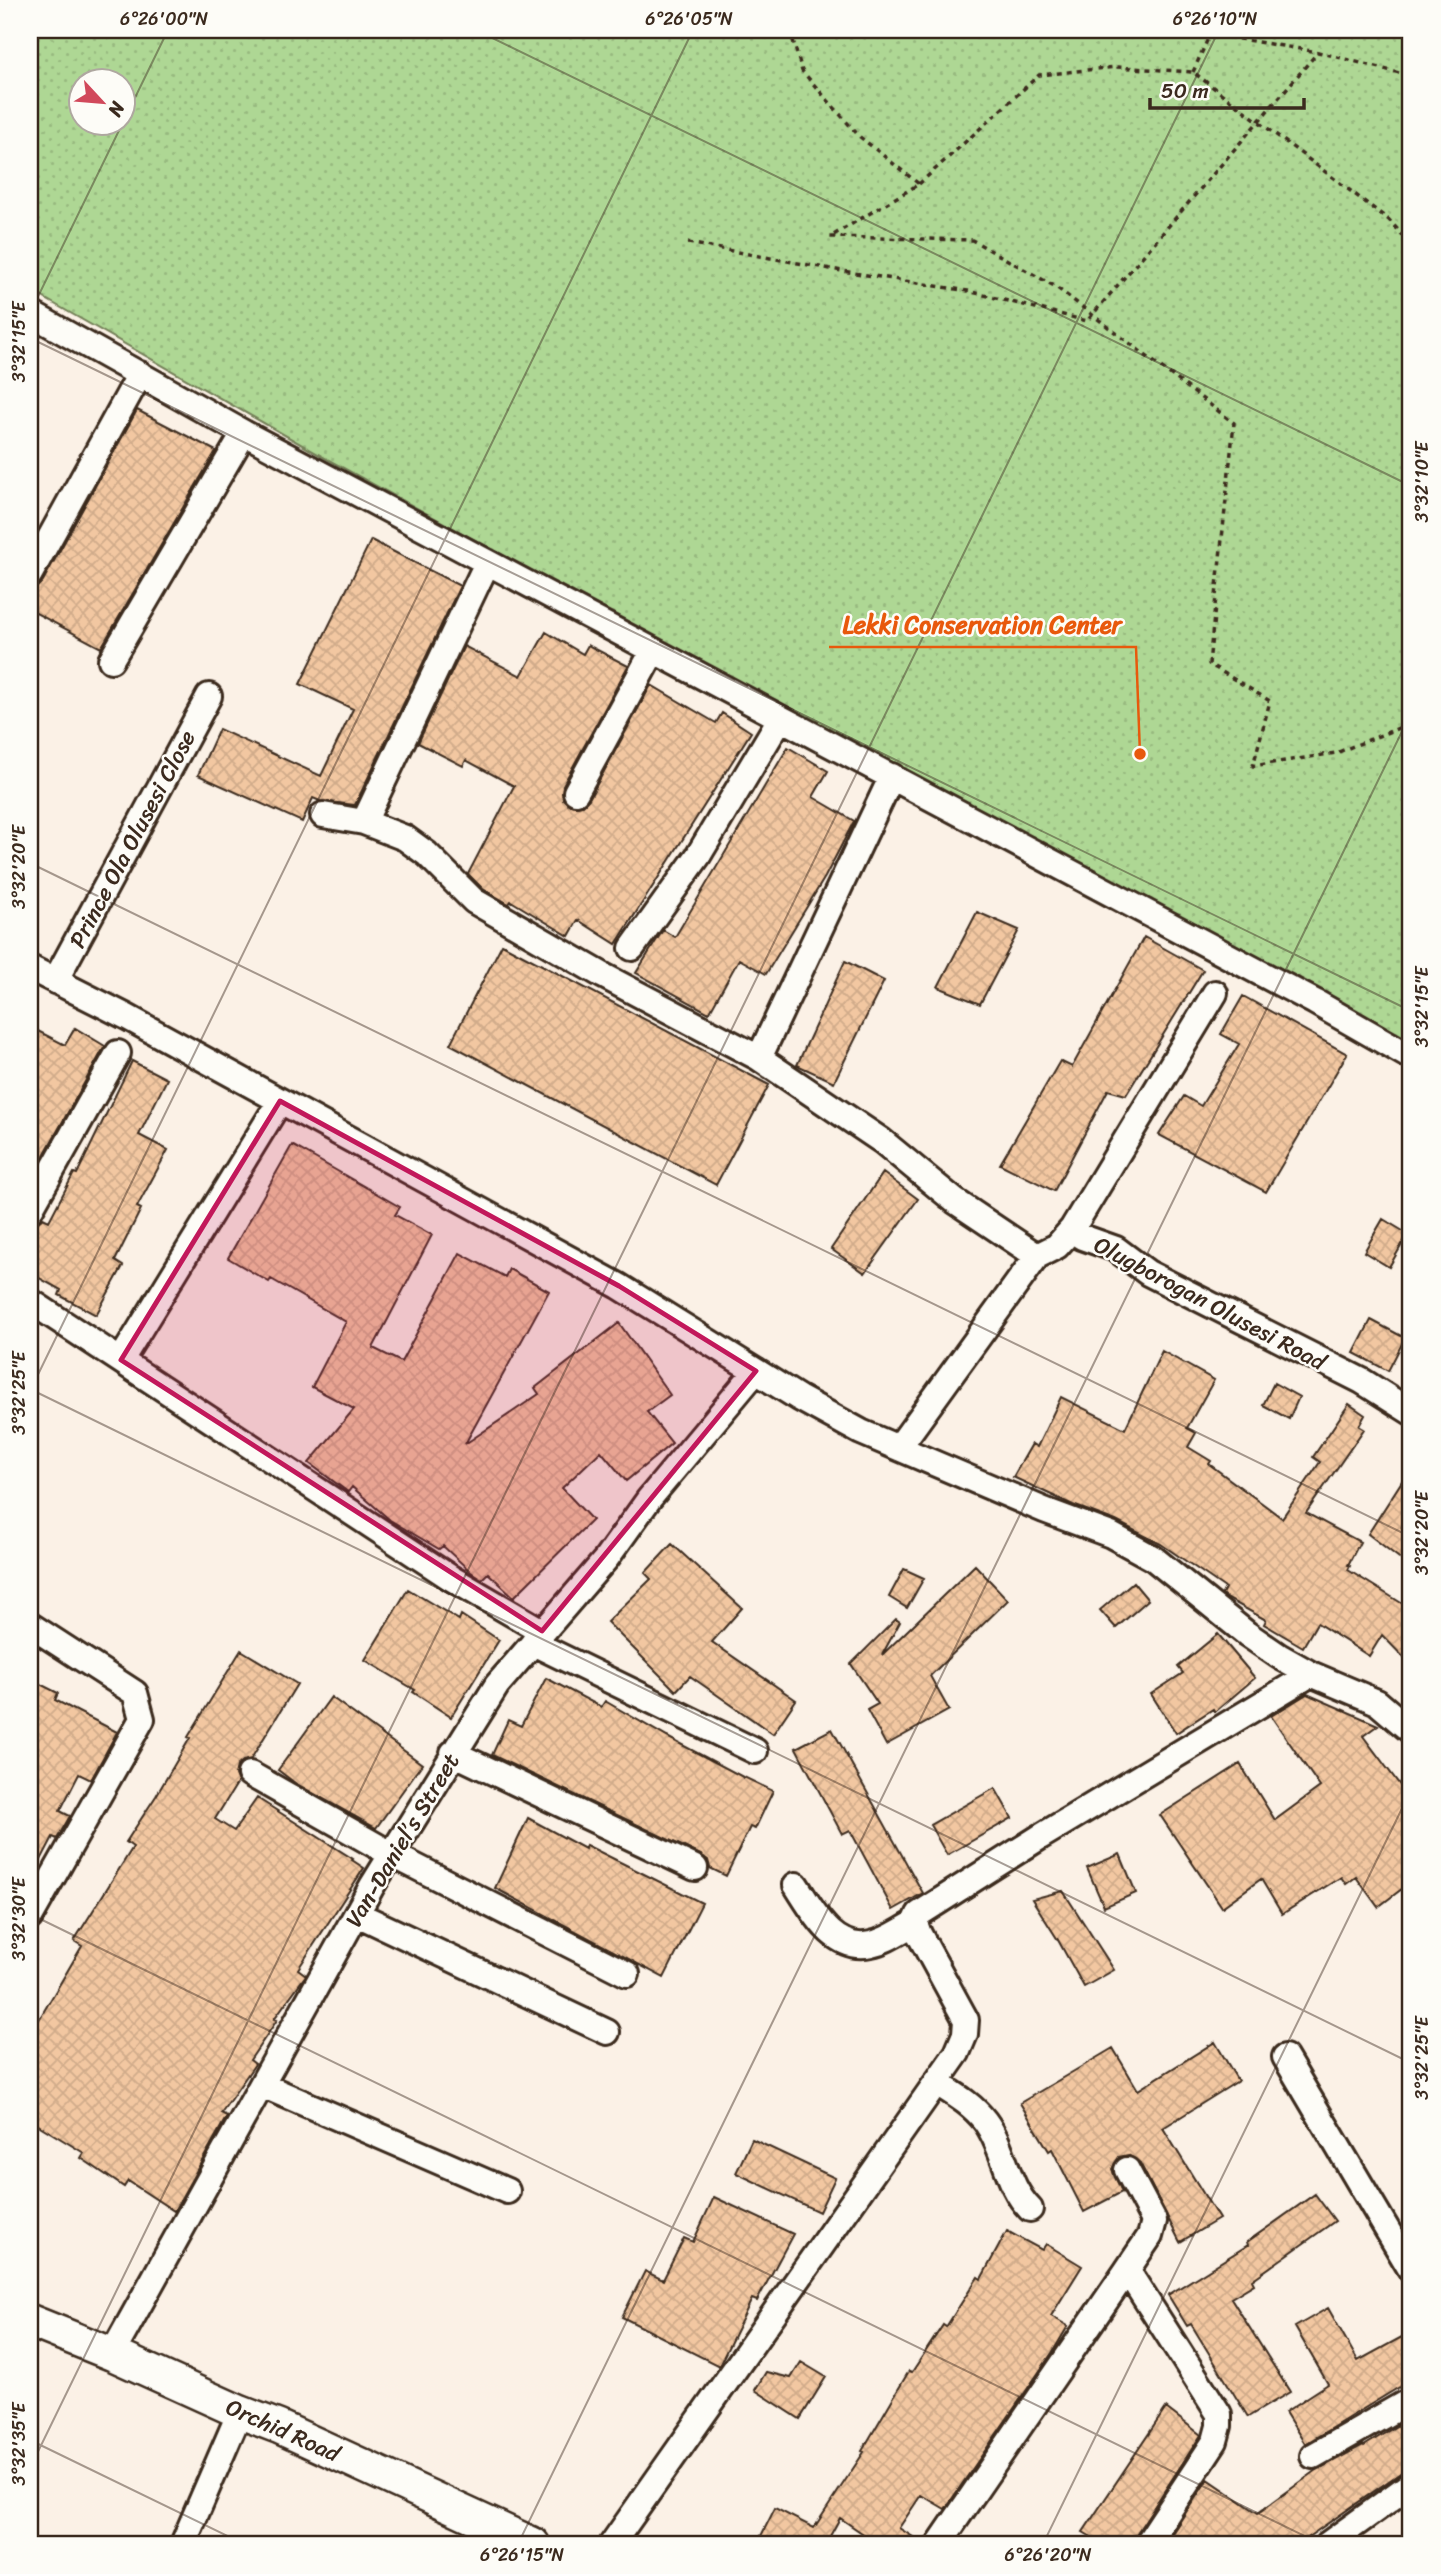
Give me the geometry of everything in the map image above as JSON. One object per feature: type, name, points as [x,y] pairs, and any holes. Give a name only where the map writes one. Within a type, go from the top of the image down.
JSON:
[{"type":"main road","name":"Orchid Road","points":[[30,2321],[279,2427],[533,2544]]},
{"type":"street","points":[[30,313],[244,433],[1315,1002],[1411,1057]]},
{"type":"street","points":[[30,575],[139,374]]},
{"type":"street","points":[[111,660],[244,433]]},
{"type":"street","points":[[364,822],[488,563]]},
{"type":"street","points":[[576,792],[653,650]]},
{"type":"street","name":"Prince Ola Olusesi Close","points":[[55,981],[209,696]]},
{"type":"street","points":[[632,948],[698,856],[780,719]]},
{"type":"street","points":[[759,1058],[892,776]]},
{"type":"street","points":[[323,815],[364,822],[405,838],[474,901],[604,976],[759,1058],[882,1141],[955,1201],[1037,1256]]},
{"type":"street","points":[[30,968],[127,1017],[619,1286],[861,1432],[1044,1510],[1111,1535],[1153,1559],[1279,1656],[1311,1674],[1377,1702],[1411,1731]]},
{"type":"street","points":[[1072,1229],[1215,992]]},
{"type":"street","points":[[30,1210],[118,1053]]},
{"type":"street","points":[[121,1360],[280,1101]]},
{"type":"street","name":"Olugborogan Olusesi Road","points":[[899,1447],[1037,1256],[1057,1245],[1072,1229],[1082,1237],[1116,1249],[1148,1273],[1362,1381],[1411,1412]]},
{"type":"street","points":[[30,1301],[538,1637],[755,1751]]},
{"type":"street","name":"Van-Daniel’s Street","points":[[112,2354],[391,1854],[453,1753],[498,1685],[606,1559],[649,1499],[756,1371]]},
{"type":"street","points":[[30,1625],[135,1693],[142,1719],[32,1910]]},
{"type":"street","points":[[796,1885],[821,1922],[837,1938],[853,1945],[870,1945],[886,1939],[915,1923],[919,1914],[928,1906],[1311,1674]]},
{"type":"street","points":[[453,1753],[695,1868]]},
{"type":"street","points":[[250,1774],[391,1854],[627,1974]]},
{"type":"street","points":[[357,1914],[607,2032]]},
{"type":"street","points":[[612,2544],[957,2053],[965,2034],[966,2020],[915,1923]]},
{"type":"street","points":[[1285,2057],[1411,2270]]},
{"type":"street","points":[[937,2083],[967,2103],[984,2120],[994,2136],[1019,2198],[1030,2209]]},
{"type":"street","points":[[262,2085],[507,2191]]},
{"type":"street","points":[[939,2544],[1150,2236],[1154,2221],[1127,2170]]},
{"type":"street","points":[[1126,2270],[1219,2414],[1215,2441],[1147,2544]]},
{"type":"street","points":[[1313,2456],[1411,2400]]},
{"type":"street","points":[[183,2544],[240,2412]]},
{"type":"street","points":[[1328,2544],[1411,2484]]},
{"type":"path","points":[[790,30],[802,71],[860,136],[919,184]]},
{"type":"path","points":[[1193,72],[1210,34],[1318,52],[1411,76]]},
{"type":"path","points":[[688,243],[968,291],[1087,321],[1318,52]]},
{"type":"path","points":[[1411,244],[1389,220],[1193,72],[1116,67],[1039,75],[919,184],[830,237],[972,240],[1056,287],[1234,423],[1209,664],[1270,701],[1252,766],[1336,753],[1411,723]]},
{"type":"highlighted area","points":[[280,1101],[619,1286],[756,1371],[542,1631],[121,1360]]},
{"type":"green space","points":[[30,30],[1411,30],[1411,1051],[325,458],[30,290]]},
{"type":"building","points":[[137,410],[216,451],[101,648],[30,610],[30,589],[43,581]]},
{"type":"building","points":[[371,540],[460,586],[355,805],[313,798],[302,822],[198,775],[219,729],[321,776],[353,709],[300,684]]},
{"type":"building","points":[[546,632],[583,654],[588,645],[628,666],[563,785],[563,799],[570,805],[583,805],[589,799],[651,685],[716,723],[722,713],[751,732],[616,944],[578,920],[569,936],[511,901],[509,904],[483,889],[468,874],[514,786],[466,760],[463,766],[418,743],[464,646],[521,676]]},
{"type":"building","points":[[788,747],[828,771],[813,797],[854,821],[825,877],[766,974],[739,959],[709,1013],[636,973],[663,930],[675,937]]},
{"type":"building","points":[[977,912],[1019,930],[980,1004],[938,987]]},
{"type":"building","points":[[1144,937],[1203,970],[1126,1095],[1108,1090],[1054,1191],[1000,1164],[1060,1061],[1072,1067]]},
{"type":"building","points":[[502,944],[769,1085],[716,1185],[450,1044]]},
{"type":"building","points":[[845,961],[884,981],[834,1082],[797,1065]]},
{"type":"building","points":[[1243,996],[1347,1054],[1266,1192],[1159,1135],[1184,1096],[1201,1106],[1239,1044],[1221,1034]]},
{"type":"building","points":[[30,1027],[65,1045],[75,1028],[105,1046],[30,1180]]},
{"type":"building","points":[[132,1061],[167,1079],[139,1135],[168,1150],[137,1207],[141,1209],[115,1261],[123,1266],[96,1315],[59,1295],[61,1290],[30,1273],[30,1225],[43,1218],[49,1221],[74,1173],[77,1174]]},
{"type":"building","points":[[292,1145],[400,1207],[395,1215],[432,1235],[373,1348],[401,1362],[460,1253],[505,1277],[509,1269],[549,1291],[465,1444],[539,1394],[535,1388],[619,1323],[670,1395],[647,1412],[672,1443],[626,1481],[601,1451],[562,1488],[592,1520],[514,1597],[488,1573],[482,1579],[443,1546],[439,1549],[390,1520],[352,1487],[348,1492],[309,1463],[354,1409],[312,1387],[346,1322],[228,1258]]},
{"type":"building","points":[[883,1173],[918,1199],[865,1273],[831,1249]]},
{"type":"building","points":[[1383,1219],[1408,1234],[1389,1267],[1364,1252]]},
{"type":"building","points":[[1371,1320],[1405,1338],[1388,1371],[1354,1353]]},
{"type":"building","points":[[1162,1351],[1214,1380],[1187,1428],[1196,1433],[1188,1447],[1211,1461],[1209,1464],[1282,1518],[1320,1462],[1313,1457],[1349,1404],[1365,1415],[1359,1426],[1364,1429],[1306,1513],[1360,1542],[1348,1570],[1411,1609],[1411,1665],[1382,1635],[1369,1656],[1317,1623],[1303,1647],[1264,1624],[1266,1620],[1228,1599],[1222,1594],[1225,1588],[1161,1544],[1116,1521],[1073,1505],[1013,1477],[1032,1444],[1037,1447],[1061,1397],[1125,1429]]},
{"type":"building","points":[[1274,1383],[1299,1397],[1289,1419],[1263,1405]]},
{"type":"building","points":[[1411,1467],[1411,1513],[1402,1527],[1411,1534],[1411,1567],[1368,1534]]},
{"type":"building","points":[[672,1544],[742,1608],[712,1642],[796,1700],[773,1734],[690,1676],[676,1691],[607,1622],[651,1579],[645,1573]]},
{"type":"building","points":[[975,1565],[1008,1600],[930,1676],[949,1710],[886,1745],[867,1710],[878,1704],[851,1664],[896,1619],[900,1622],[882,1655]]},
{"type":"building","points":[[904,1569],[924,1578],[907,1608],[889,1597]]},
{"type":"building","points":[[1133,1582],[1148,1600],[1116,1628],[1100,1610]]},
{"type":"building","points":[[408,1589],[459,1620],[461,1615],[499,1640],[451,1717],[413,1692],[415,1690],[365,1660]]},
{"type":"building","points":[[1218,1634],[1255,1678],[1215,1712],[1213,1709],[1176,1733],[1151,1694],[1183,1673],[1178,1667]]},
{"type":"building","points":[[241,1650],[297,1684],[251,1759],[237,1766],[235,1775],[238,1782],[215,1819],[234,1831],[257,1798],[364,1868],[298,1969],[306,1975],[274,2019],[277,2020],[250,2060],[255,2064],[221,2113],[227,2116],[174,2211],[128,2181],[124,2187],[81,2158],[84,2153],[30,2120],[30,2035],[82,1946],[74,1941],[133,1847],[126,1842],[156,1796]]},
{"type":"building","points":[[546,1678],[601,1707],[605,1701],[742,1778],[773,1791],[755,1829],[750,1827],[726,1876],[710,1868],[708,1860],[701,1855],[492,1755],[508,1720],[521,1726]]},
{"type":"building","points":[[30,1679],[58,1693],[55,1700],[117,1732],[91,1780],[79,1774],[60,1811],[70,1816],[57,1839],[53,1837],[30,1881]]},
{"type":"building","points":[[1307,1694],[1378,1725],[1363,1736],[1411,1800],[1411,1882],[1378,1907],[1356,1877],[1346,1884],[1341,1877],[1282,1914],[1261,1879],[1222,1907],[1160,1815],[1240,1764],[1275,1820],[1320,1787],[1271,1716]]},
{"type":"building","points":[[331,1697],[422,1764],[376,1828],[295,1783],[278,1770]]},
{"type":"building","points":[[832,1729],[923,1893],[893,1910],[850,1830],[842,1834],[796,1748]]},
{"type":"building","points":[[995,1788],[1012,1818],[947,1855],[930,1825]]},
{"type":"building","points":[[528,1818],[585,1849],[586,1845],[702,1903],[664,1978],[495,1888]]},
{"type":"building","points":[[1120,1854],[1136,1893],[1104,1907],[1087,1868]]},
{"type":"building","points":[[1063,1891],[1114,1970],[1084,1987],[1032,1899]]},
{"type":"building","points":[[1215,2042],[1238,2081],[1163,2128],[1219,2219],[1180,2242],[1140,2163],[1128,2155],[1119,2157],[1112,2169],[1122,2192],[1084,2212],[1052,2149],[1049,2151],[1020,2103],[1113,2048],[1138,2090]]},
{"type":"building","points":[[752,2139],[835,2178],[819,2212],[736,2173]]},
{"type":"building","points":[[1315,2194],[1335,2221],[1252,2280],[1254,2284],[1231,2298],[1290,2392],[1248,2417],[1191,2324],[1187,2326],[1168,2295],[1248,2245],[1247,2242]]},
{"type":"building","points":[[714,2197],[793,2234],[757,2301],[752,2299],[719,2366],[622,2317],[645,2271],[663,2280],[684,2238],[693,2242]]},
{"type":"building","points":[[1007,2231],[1042,2250],[1046,2244],[1082,2266],[1051,2316],[1068,2326],[945,2509],[921,2495],[899,2528],[924,2544],[878,2544],[840,2518],[830,2536],[846,2544],[757,2544],[775,2508],[814,2528],[864,2452],[862,2451],[909,2371],[912,2372],[943,2325],[946,2327],[978,2277],[981,2279]]},
{"type":"building","points":[[1328,2308],[1358,2361],[1411,2332],[1411,2380],[1305,2444],[1285,2412],[1328,2384],[1295,2327]]},
{"type":"building","points":[[801,2362],[826,2377],[800,2419],[755,2390],[766,2372],[791,2378]]},
{"type":"building","points":[[1166,2408],[1201,2435],[1132,2544],[1103,2544],[1083,2532]]},
{"type":"building","points":[[1411,2417],[1411,2468],[1298,2544],[1165,2544],[1208,2479],[1258,2513],[1317,2470],[1364,2446]]},
{"type":"place","name":"Lekki Conservation Center","points":[[1140,754]]}]
